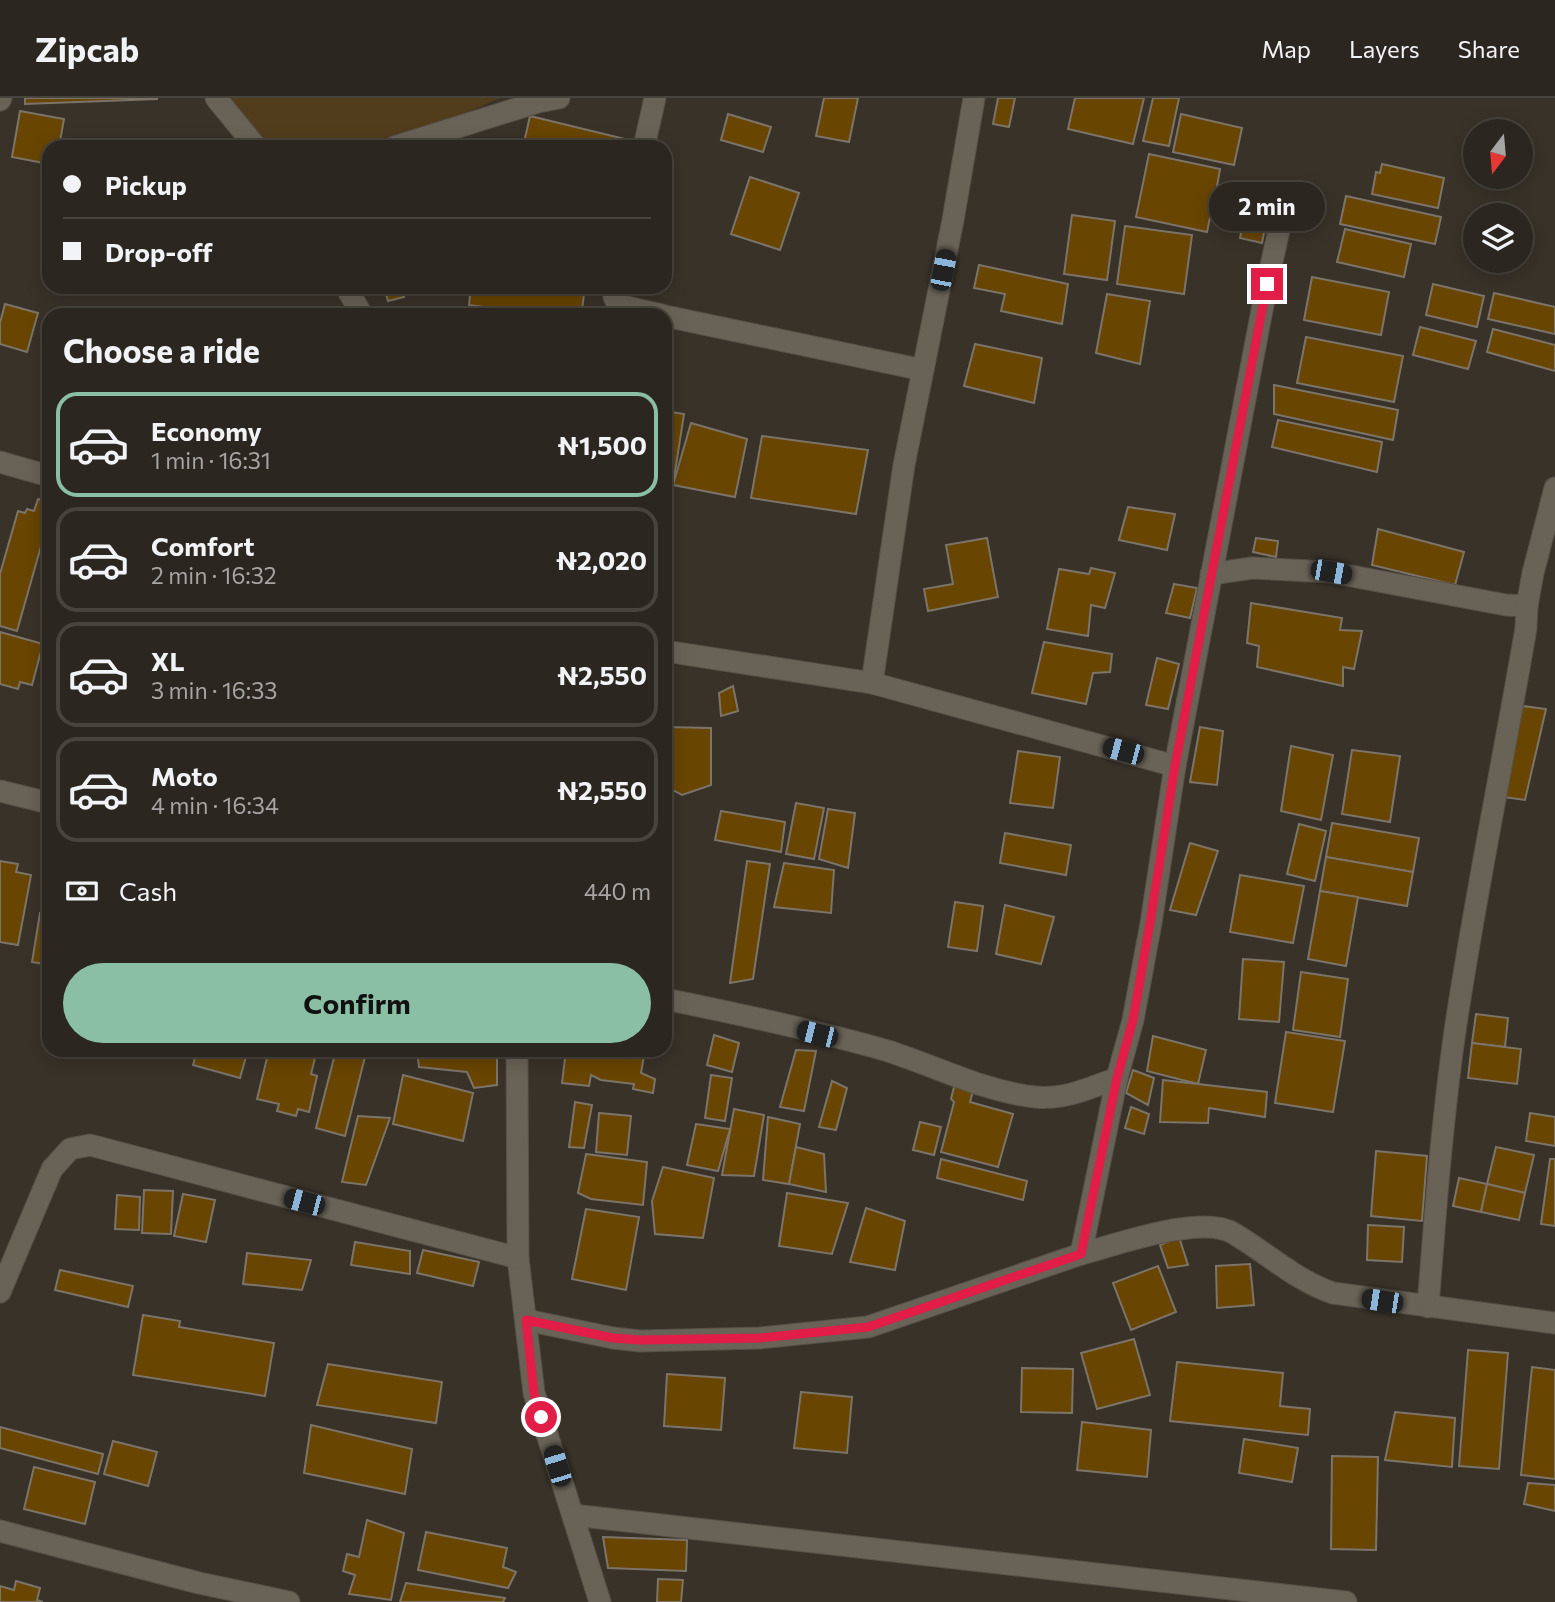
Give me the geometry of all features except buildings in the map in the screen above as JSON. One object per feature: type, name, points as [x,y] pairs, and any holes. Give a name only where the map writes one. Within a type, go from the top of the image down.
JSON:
[{"type":"street","points":[[216,98],[250,140]]},
{"type":"street","points":[[416,140],[537,102],[559,98]]},
{"type":"street","points":[[646,140],[655,98]]},
{"type":"street","points":[[872,683],[904,465],[974,98]]},
{"type":"street","points":[[1081,1254],[1117,1078],[1133,1020],[1175,766],[1267,284],[1285,203]]},
{"type":"street","points":[[614,294],[618,305],[632,308]]},
{"type":"street","points":[[672,317],[923,370]]},
{"type":"street","points":[[0,462],[42,474]]},
{"type":"street","points":[[1428,1307],[1435,1214],[1455,1034],[1483,858],[1526,628],[1527,606],[1554,500]]},
{"type":"street","points":[[1211,574],[1252,568],[1331,572],[1506,605],[1527,606]]},
{"type":"street","points":[[672,652],[872,683],[1175,766]]},
{"type":"street","points":[[0,791],[42,801]]},
{"type":"street","points":[[672,1000],[723,1010],[887,1051],[1002,1090],[1035,1097],[1064,1097],[1117,1078]]},
{"type":"street","points":[[517,1057],[518,1258],[534,1393],[600,1602]]},
{"type":"street","points":[[0,1292],[52,1169],[70,1149],[90,1145],[518,1258]]},
{"type":"street","points":[[526,1320],[613,1338],[640,1340],[760,1338],[868,1327],[1081,1254],[1148,1235],[1214,1227],[1230,1231],[1310,1285],[1333,1293],[1555,1323]]},
{"type":"street","points":[[573,1515],[1346,1602]]},
{"type":"street","points":[[0,1531],[199,1583],[289,1602]]},
{"type":"shaded area","points":[[224,98],[500,98],[406,140],[255,140]]},
{"type":"route","points":[[541,1417],[534,1393],[526,1320],[613,1338],[640,1340],[760,1338],[868,1327],[1081,1254],[1117,1078],[1133,1020],[1175,766],[1267,284]]}]
